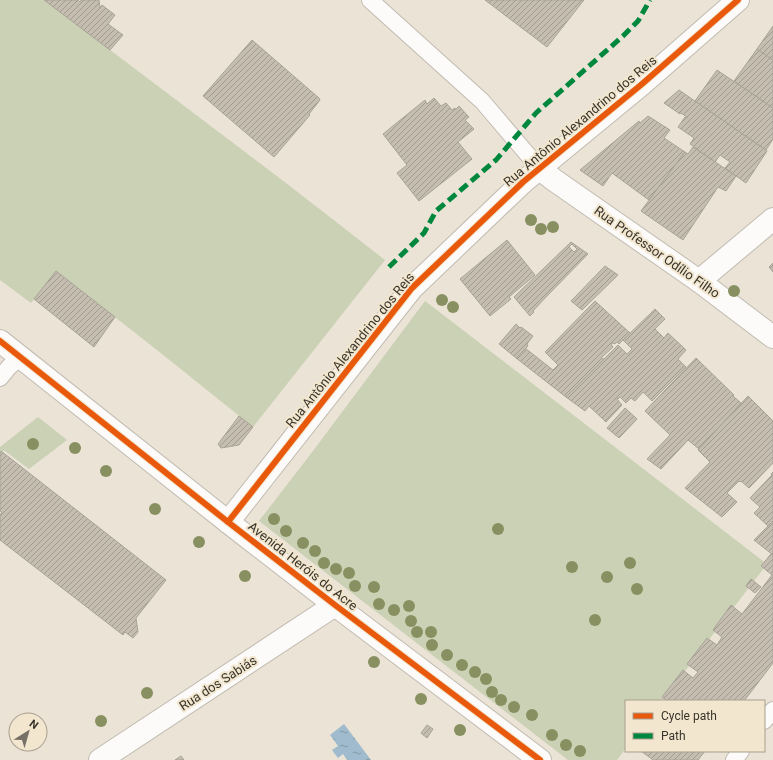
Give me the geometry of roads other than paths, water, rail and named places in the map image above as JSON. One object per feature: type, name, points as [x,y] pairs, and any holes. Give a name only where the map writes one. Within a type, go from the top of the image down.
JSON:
[{"type":"street","name":"Rua Antônio Alexandrino dos Reis","points":[[228,522],[412,288],[518,188],[642,84],[729,3]]},
{"type":"street","name":"Rua Professor Odílio Filho","points":[[540,169],[699,281],[773,337]]},
{"type":"street","points":[[699,281],[773,219]]},
{"type":"street","name":"Avenida Heróis do Acre","points":[[0,341],[228,522],[540,760]]},
{"type":"street","name":"Rua dos Sabiás","points":[[100,760],[335,605]]},
{"type":"lane","points":[[370,0],[482,101],[540,169]]},
{"type":"lane","points":[[0,378],[8,367],[20,357]]},
{"type":"lane","points":[[765,720],[773,710]]},
{"type":"lane","points":[[734,760],[740,752]]},
{"type":"water","points":[[344,724],[371,760],[347,760],[343,754],[338,758],[332,750],[338,746],[330,735]]}]
